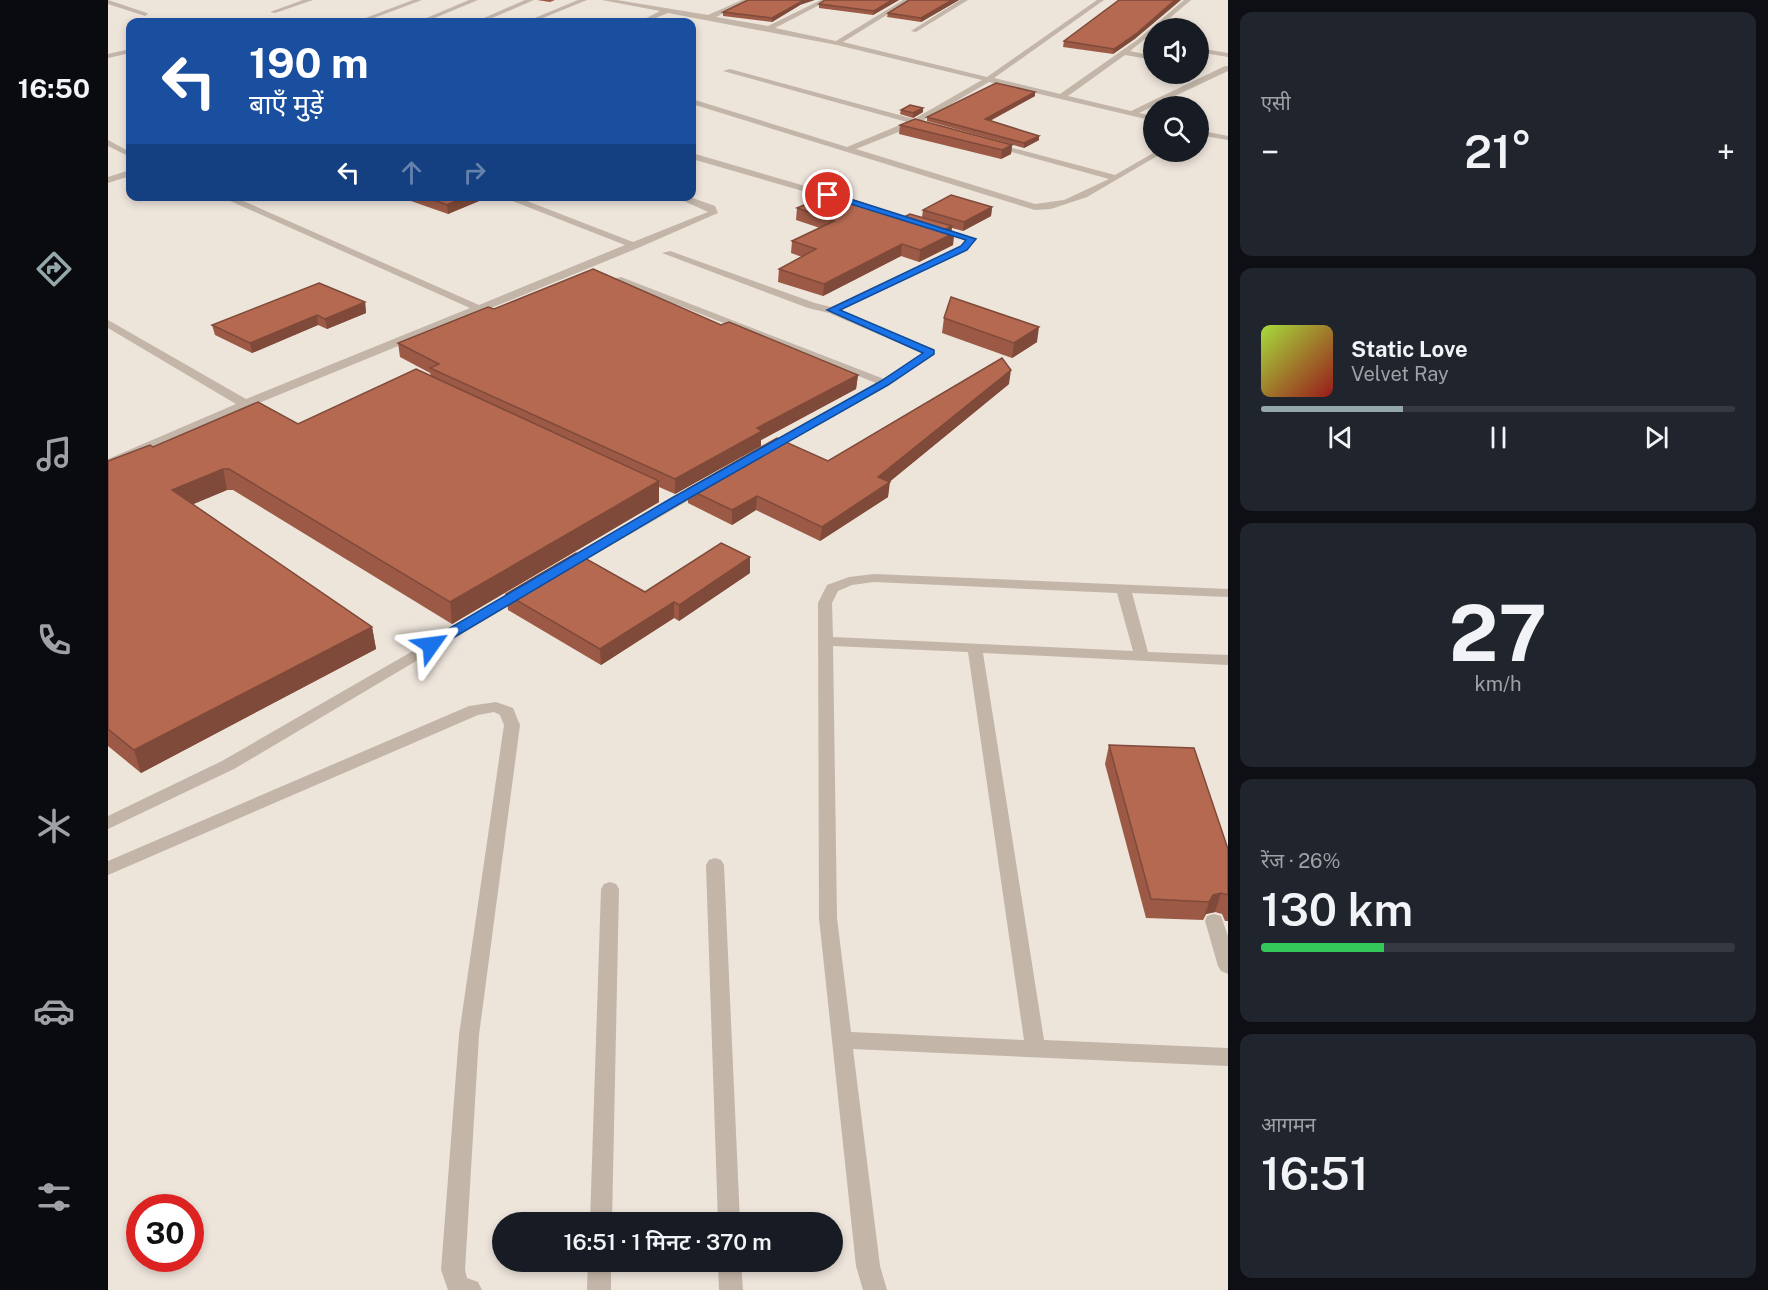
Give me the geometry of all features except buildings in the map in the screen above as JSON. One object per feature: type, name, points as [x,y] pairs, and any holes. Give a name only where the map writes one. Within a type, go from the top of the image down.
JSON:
[{"type":"street","points":[[273,12],[310,0]]},
{"type":"street","points":[[369,18],[418,0]]},
{"type":"street","points":[[430,18],[475,0]]},
{"type":"street","points":[[488,18],[531,0]]},
{"type":"street","points":[[538,18],[584,0]]},
{"type":"street","points":[[605,0],[770,28],[1143,116]]},
{"type":"street","points":[[637,5],[651,0]]},
{"type":"street","points":[[710,18],[747,0]]},
{"type":"street","points":[[770,28],[826,0]]},
{"type":"street","points":[[837,43],[908,0]]},
{"type":"street","points":[[914,32],[965,0]]},
{"type":"street","points":[[848,150],[915,122],[987,80],[1101,0]]},
{"type":"street","points":[[1060,98],[1139,40],[1188,0]]},
{"type":"street","points":[[108,2],[145,14]]},
{"type":"street","points":[[651,18],[668,10]]},
{"type":"street","points":[[1139,40],[1143,41]]},
{"type":"street","points":[[108,56],[126,52]]},
{"type":"street","points":[[1123,52],[1143,56]]},
{"type":"street","points":[[1209,52],[1228,55]]},
{"type":"street","points":[[1131,114],[1228,68]]},
{"type":"street","points":[[1209,70],[1219,72]]},
{"type":"street","points":[[727,71],[937,128]]},
{"type":"street","points":[[696,103],[1035,207],[1060,204],[1097,189],[1143,162]]},
{"type":"street","points":[[1209,134],[1228,138]]},
{"type":"street","points":[[981,141],[1115,178]]},
{"type":"street","points":[[108,143],[126,153]]},
{"type":"street","points":[[696,157],[862,205]]},
{"type":"street","points":[[108,180],[126,174]]},
{"type":"street","points":[[234,201],[480,309]]},
{"type":"street","points":[[517,201],[635,246]]},
{"type":"street","points":[[108,464],[245,404],[713,213],[712,208],[692,201]]},
{"type":"street","points":[[832,310],[964,248],[972,239],[928,226]]},
{"type":"street","points":[[667,253],[812,306],[832,310],[930,352],[885,383],[755,456]]},
{"type":"street","points":[[617,279],[885,383]]},
{"type":"street","points":[[108,323],[245,404]]},
{"type":"street","points":[[553,573],[669,499],[715,479]]},
{"type":"street","points":[[875,1290],[868,1266],[828,918],[825,603],[832,588],[849,581],[874,578],[1228,593]]},
{"type":"street","points":[[108,823],[228,765],[532,585]]},
{"type":"street","points":[[1123,588],[1142,656]]},
{"type":"street","points":[[826,641],[1228,660]]},
{"type":"street","points":[[975,648],[1035,1048]]},
{"type":"street","points":[[108,868],[475,710],[496,707],[507,712],[512,725],[469,1035],[453,1270],[458,1286],[470,1290]]},
{"type":"street","points":[[715,865],[729,1212]]},
{"type":"street","points":[[601,1212],[610,889]]},
{"type":"street","points":[[1214,921],[1228,966]]},
{"type":"street","points":[[843,1040],[1228,1057]]},
{"type":"street","points":[[599,1290],[600,1272]]},
{"type":"street","points":[[730,1272],[731,1290]]},
{"type":"route","points":[[431,645],[675,502],[885,383],[930,352],[832,310],[964,248],[972,239],[828,195]]}]
